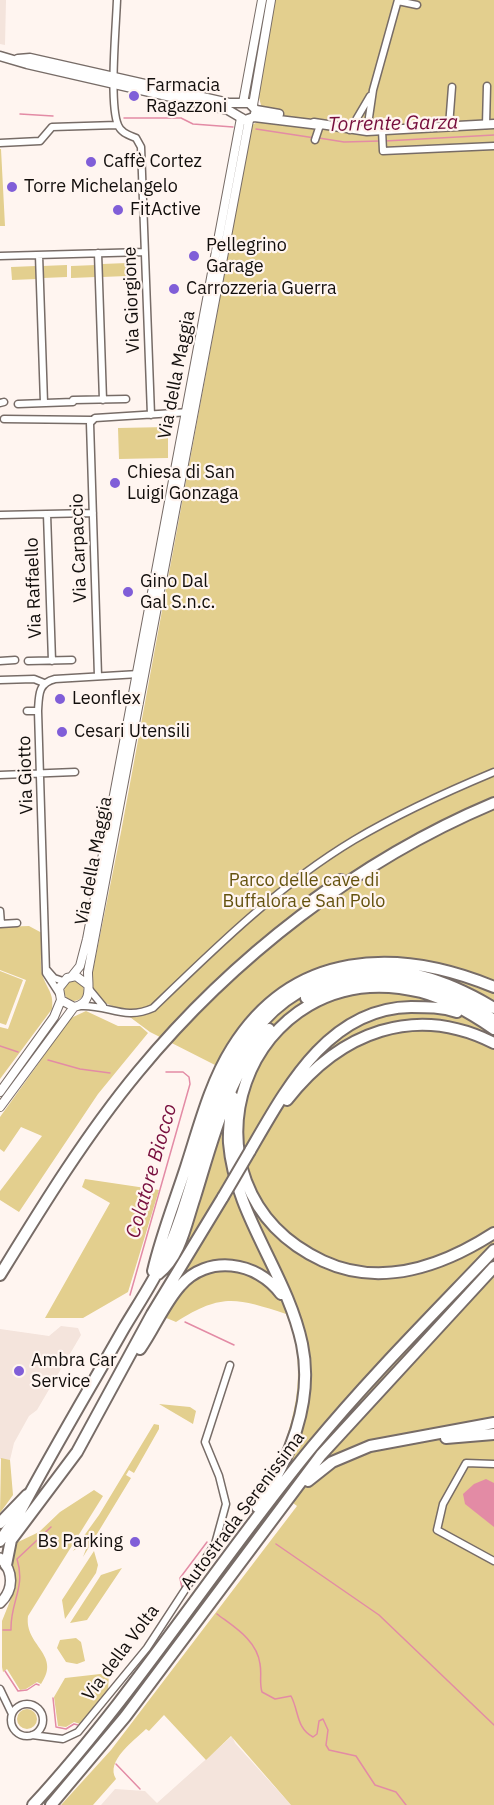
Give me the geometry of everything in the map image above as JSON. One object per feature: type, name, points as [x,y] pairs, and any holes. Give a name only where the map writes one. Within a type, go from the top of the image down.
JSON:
[{"type":"highway","points":[[0,1262],[71,1149],[111,1095],[153,1044],[219,977],[297,912],[352,873],[417,833],[494,796]]},
{"type":"highway","points":[[0,1275],[66,1169],[116,1100],[159,1047],[224,982],[302,916],[356,879],[420,839],[494,803]]},
{"type":"highway","points":[[151,1280],[156,1258],[212,1090],[233,1047],[269,1004],[314,975],[365,962],[395,962],[439,968],[494,987]]},
{"type":"highway","points":[[0,1541],[151,1280],[173,1237],[214,1112],[234,1063],[256,1030],[289,998],[311,986],[353,972],[388,971],[416,974],[448,984],[494,1008]]},
{"type":"highway","points":[[151,1280],[169,1266],[181,1241],[220,1119],[234,1085],[256,1044],[281,1016],[315,993],[338,985],[371,979],[415,983],[444,992],[488,1021],[494,1029]]},
{"type":"highway","points":[[488,1021],[447,1002],[401,988],[355,988],[318,1000],[286,1021],[269,1039],[254,1063],[241,1098],[238,1145],[251,1192],[267,1218],[297,1246],[340,1268],[376,1274],[417,1269],[465,1250],[494,1233]]},
{"type":"highway","points":[[3,1561],[11,1540],[78,1452],[152,1314],[282,1096],[306,1063],[333,1036],[360,1020],[400,1007],[447,1009],[488,1021]]},
{"type":"highway","points":[[264,1128],[304,1080],[335,1053],[384,1029],[404,1025],[443,1025],[477,1035],[494,1043]]},
{"type":"highway","points":[[234,1085],[229,1142],[236,1183],[291,1308],[302,1344],[304,1362],[299,1417],[284,1463],[275,1482],[249,1519],[241,1539]]},
{"type":"highway","name":"Autostrada Serenissima","points":[[33,1805],[115,1709],[241,1539],[349,1404],[494,1250]]},
{"type":"highway","points":[[122,1373],[180,1284],[207,1268],[238,1266],[257,1273],[272,1284],[291,1308]]},
{"type":"highway","name":"Autostrada Serenissima","points":[[51,1805],[126,1717],[277,1513],[359,1412],[494,1267]]},
{"type":"highway","points":[[277,1513],[294,1500],[318,1471],[332,1462],[370,1446],[494,1423]]},
{"type":"highway","points":[[413,1439],[494,1434]]},
{"type":"highway","points":[[0,1523],[31,1490]]},
{"type":"main road","points":[[0,56],[30,58],[317,133],[367,131],[382,137],[449,126],[490,125]]},
{"type":"main road","points":[[115,80],[242,104],[249,114]]},
{"type":"main road","points":[[1,1605],[11,1583],[3,1561]]},
{"type":"street","points":[[0,143],[40,141],[52,127],[117,125],[115,80],[117,0]]},
{"type":"street","points":[[242,104],[262,0]]},
{"type":"street","points":[[249,114],[271,0]]},
{"type":"street","points":[[367,131],[373,90],[398,1],[417,5]]},
{"type":"street","points":[[487,86],[490,125]]},
{"type":"street","points":[[449,126],[452,87]]},
{"type":"street","points":[[350,130],[361,115],[373,90]]},
{"type":"street","name":"Via della Maggia","points":[[88,987],[249,114]]},
{"type":"street","name":"Via della Maggia","points":[[72,976],[80,966],[87,939],[186,412],[249,114]]},
{"type":"street","name":"Via Giorgione","points":[[117,125],[125,134],[139,141],[151,415]]},
{"type":"street","points":[[382,137],[383,151],[494,146]]},
{"type":"street","points":[[0,256],[145,252]]},
{"type":"street","points":[[98,254],[103,400]]},
{"type":"street","points":[[39,255],[44,403]]},
{"type":"street","points":[[18,404],[126,399]]},
{"type":"street","points":[[4,419],[91,420],[195,411]]},
{"type":"street","name":"Via Carpaccio","points":[[91,420],[98,676]]},
{"type":"street","name":"Via Raffaello","points":[[0,515],[93,513]]},
{"type":"street","name":"Via Raffaello","points":[[46,514],[52,661]]},
{"type":"street","name":"Via Raffaello","points":[[0,661],[15,660]]},
{"type":"street","name":"Via Raffaello","points":[[28,661],[72,660]]},
{"type":"street","points":[[0,680],[34,679],[44,683],[55,679],[146,673]]},
{"type":"street","name":"Via Giotto","points":[[44,683],[39,695],[39,711],[46,960],[48,978],[60,996]]},
{"type":"street","points":[[27,711],[39,711]]},
{"type":"street","points":[[0,775],[75,772]]},
{"type":"street","points":[[60,996],[77,1006],[103,1006],[124,1014],[141,1013],[153,1008],[226,939],[285,890],[352,841],[438,797],[494,772]]},
{"type":"street","points":[[0,911],[0,924],[17,923]]},
{"type":"street","points":[[46,960],[48,973],[63,981]]},
{"type":"street","points":[[0,1092],[54,1017],[63,981],[72,976],[81,978],[103,1006]]},
{"type":"street","points":[[0,1107],[77,1006],[87,999],[88,987]]},
{"type":"street","name":"Via della Volta","points":[[54,1738],[63,1739],[75,1735],[112,1692],[147,1648],[215,1544],[226,1504],[219,1476],[205,1442],[230,1365]]},
{"type":"street","points":[[494,1464],[466,1463],[443,1504],[437,1530],[494,1561]]},
{"type":"street","points":[[1,1691],[23,1704],[38,1707],[43,1715],[43,1724],[54,1738]]},
{"type":"street","points":[[1,1691],[12,1714],[14,1730],[23,1735],[54,1738]]},
{"type":"street","points":[[12,1714],[23,1704]]},
{"type":"street","points":[[32,1735],[43,1724]]},
{"type":"shaded area","points":[[0,0],[6,0],[5,45],[0,44]]},
{"type":"shaded area","points":[[61,1326],[78,1328],[81,1335],[37,1410],[29,1416],[14,1443],[10,1460],[0,1459],[0,1329],[49,1336]]},
{"type":"shaded area","points":[[486,1479],[494,1483],[494,1527],[465,1504],[463,1494],[474,1484]]},
{"type":"shaded area","points":[[232,1736],[235,1743],[291,1805],[101,1805],[115,1789],[145,1791],[157,1803]]},
{"type":"green space","name":"Parco delle cave di Buffalora e San Polo","points":[[275,0],[494,0],[494,1805],[291,1805],[231,1736],[206,1760],[164,1715],[149,1731],[146,1729],[128,1745],[117,1758],[114,1765],[116,1779],[93,1805],[61,1805],[111,1750],[297,1506],[268,1484],[285,1443],[296,1400],[297,1357],[286,1314],[254,1304],[229,1301],[206,1306],[176,1322],[164,1317],[215,1065],[150,1032],[119,1009],[103,1002],[95,995],[91,980],[121,832],[252,125],[259,121],[261,105],[258,94]]},
{"type":"green space","points":[[1,149],[5,226],[0,226]]},
{"type":"green space","points":[[127,263],[127,276],[102,277],[102,264]]},
{"type":"green space","points":[[67,265],[67,277],[43,278],[42,266]]},
{"type":"green space","points":[[96,265],[96,277],[71,278],[71,266]]},
{"type":"green space","points":[[36,266],[37,279],[12,280],[11,267]]},
{"type":"green space","points":[[168,427],[168,458],[119,459],[118,428]]},
{"type":"green space","points":[[29,926],[42,933],[42,972],[51,996],[52,1009],[0,1079],[0,1027],[8,1029],[26,980],[0,970],[0,927]]},
{"type":"green space","points":[[0,971],[23,980],[6,1025],[0,1023]]},
{"type":"green space","points":[[74,981],[81,984],[84,991],[81,998],[74,1001],[67,998],[64,991],[67,984]]},
{"type":"green space","points":[[86,1011],[118,1026],[140,1026],[148,1033],[98,1094],[19,1212],[0,1200],[0,1191],[42,1136],[21,1127],[4,1152],[0,1149],[0,1117],[71,1018]]},
{"type":"green space","points":[[85,1179],[159,1190],[128,1292],[83,1318],[45,1318],[110,1203],[82,1187]]},
{"type":"green space","points":[[159,1404],[190,1407],[196,1411],[193,1424]]},
{"type":"green space","points":[[154,1424],[159,1425],[159,1429],[134,1473],[129,1470],[126,1475],[131,1478],[83,1557],[86,1549],[80,1546],[73,1551],[99,1515]]},
{"type":"green space","points":[[1,1458],[10,1460],[13,1495],[0,1513]]},
{"type":"green space","points":[[94,1490],[103,1496],[28,1616],[31,1635],[45,1657],[46,1674],[41,1684],[37,1682],[20,1690],[7,1669],[3,1672],[2,1667],[2,1621],[16,1586],[11,1559],[16,1543],[39,1532],[60,1512]]},
{"type":"green space","points":[[94,1551],[98,1565],[96,1573],[65,1619],[62,1600]]},
{"type":"green space","points":[[122,1568],[87,1620],[70,1623],[101,1575]]},
{"type":"green space","points":[[76,1638],[81,1642],[85,1661],[77,1664],[66,1662],[57,1648],[60,1640]]},
{"type":"green space","points":[[109,1673],[108,1690],[80,1724],[74,1722],[66,1727],[58,1726],[54,1697],[65,1678]]},
{"type":"green space","points":[[27,1709],[34,1712],[37,1719],[34,1726],[27,1729],[20,1726],[17,1719],[20,1712]]},
{"type":"waterway","name":"Torrente Garza","points":[[20,114],[53,116]]},
{"type":"waterway","name":"Torrente Garza","points":[[124,118],[181,118],[193,124],[233,127]]},
{"type":"waterway","name":"Torrente Garza","points":[[256,129],[315,138]]},
{"type":"waterway","name":"Torrente Garza","points":[[385,141],[494,135]]},
{"type":"waterway","name":"Torrente Garza","points":[[319,138],[344,142],[380,141]]},
{"type":"waterway","name":"Colatore Biocco","points":[[0,1046],[18,1052]]},
{"type":"waterway","name":"Colatore Biocco","points":[[48,1060],[80,1069],[110,1073]]},
{"type":"waterway","name":"Colatore Biocco","points":[[130,1295],[190,1084],[189,1077],[183,1072],[166,1072]]},
{"type":"waterway","name":"Colatore Biocco","points":[[185,1322],[234,1345]]},
{"type":"waterway","points":[[3,1630],[11,1630],[20,1578],[17,1559],[51,1527]]},
{"type":"waterway","name":"Colatore Biocco","points":[[182,1588],[180,1578],[207,1542]]},
{"type":"waterway","points":[[276,1544],[379,1615],[494,1725]]},
{"type":"waterway","name":"Colatore Biocco","points":[[217,1614],[250,1641],[258,1655],[262,1692],[275,1699],[291,1696],[301,1724],[313,1737],[317,1734],[319,1721],[323,1719],[328,1730],[326,1745],[329,1750],[356,1756],[375,1785],[396,1792],[406,1805]]},
{"type":"waterway","points":[[5,1671],[18,1691],[39,1685]]},
{"type":"waterway","points":[[53,1698],[56,1727],[66,1729],[74,1724],[78,1725]]},
{"type":"waterway","points":[[116,1764],[140,1789]]},
{"type":"place","name":"Farmacia Ragazzoni","points":[[134,96]]},
{"type":"place","name":"Caffè Cortez","points":[[91,162]]},
{"type":"place","name":"Torre Michelangelo","points":[[12,187]]},
{"type":"place","name":"FitActive","points":[[118,210]]},
{"type":"place","name":"Pellegrino Garage","points":[[194,256]]},
{"type":"place","name":"Carrozzeria Guerra","points":[[174,289]]},
{"type":"place","name":"Chiesa di San Luigi Gonzaga","points":[[115,483]]},
{"type":"place","name":"Gino Dal Gal S.n.c.","points":[[128,592]]},
{"type":"place","name":"Leonflex","points":[[60,699]]},
{"type":"place","name":"Cesari Utensili","points":[[62,732]]},
{"type":"place","name":"Ambra Car Service","points":[[19,1371]]},
{"type":"place","name":"Bs Parking","points":[[135,1542]]}]
